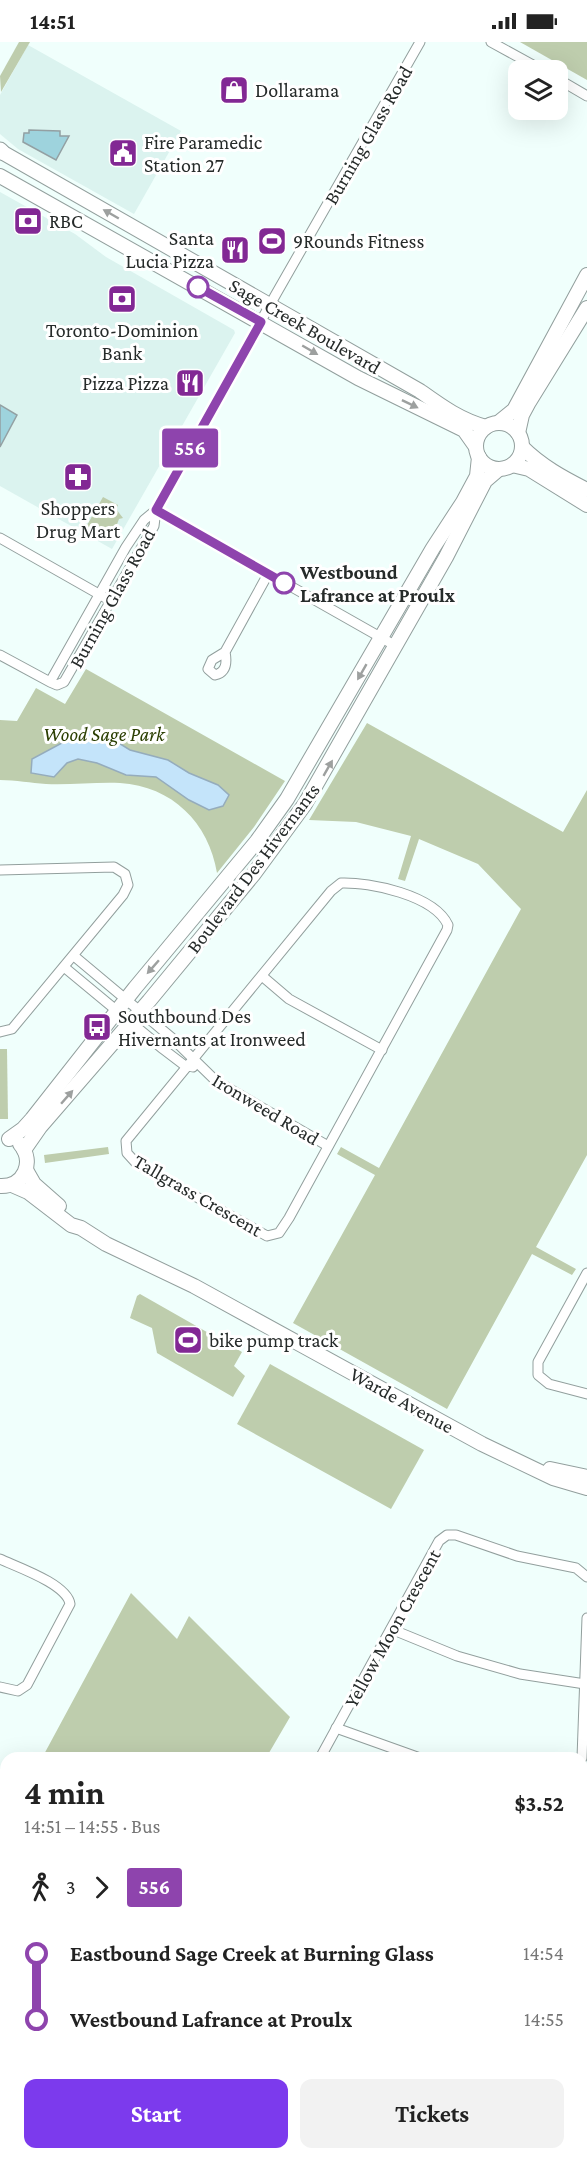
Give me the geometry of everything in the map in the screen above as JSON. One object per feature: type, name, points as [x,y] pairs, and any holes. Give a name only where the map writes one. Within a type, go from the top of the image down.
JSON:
[{"type":"street","name":"Burning Glass Road","points":[[156,510],[154,526],[69,675],[61,684],[50,682],[144,520],[156,510],[420,42]]},
{"type":"street","points":[[491,42],[524,60]]},
{"type":"street","points":[[568,86],[587,96]]},
{"type":"street","name":"Sage Creek Boulevard","points":[[1,151],[420,391],[468,423],[492,425]]},
{"type":"street","name":"Sage Creek Boulevard","points":[[0,176],[358,378],[464,430],[477,452]]},
{"type":"street","points":[[587,275],[514,410],[477,438],[477,452],[490,467],[530,468],[587,504]]},
{"type":"street","points":[[505,467],[520,455],[520,440],[526,409],[587,308]]},
{"type":"street","points":[[492,425],[511,426],[534,460],[558,476],[587,490]]},
{"type":"street","name":"Boulevard Des Hivernants","points":[[5,1138],[23,1130],[251,848],[287,799],[477,476],[477,452]]},
{"type":"street","name":"Boulevard Des Hivernants","points":[[24,1150],[40,1127],[253,875],[305,804],[396,646],[485,481],[505,467]]},
{"type":"street","points":[[156,510],[396,646]]},
{"type":"street","points":[[0,538],[111,601]]},
{"type":"street","points":[[225,652],[268,574]]},
{"type":"street","points":[[0,654],[50,682]]},
{"type":"street","points":[[0,870],[114,867],[125,874],[128,879],[127,890],[64,968],[12,1029],[0,1032]]},
{"type":"street","name":"Tallgrass Crescent","points":[[341,883],[391,890],[430,907],[445,919],[448,925],[284,1227],[273,1236],[263,1235],[137,1164],[127,1153],[126,1141],[262,976],[336,885],[341,883]]},
{"type":"street","name":"Ironweed Road","points":[[74,956],[127,999],[190,1062]]},
{"type":"street","name":"Ironweed Road","points":[[64,968],[131,1022],[227,1089],[328,1146]]},
{"type":"street","points":[[262,976],[289,999],[382,1050]]},
{"type":"street","points":[[5,1138],[24,1150],[27,1160],[23,1176],[6,1185]]},
{"type":"street","name":"Warde Avenue","points":[[26,1170],[34,1184],[75,1218],[81,1228]]},
{"type":"street","name":"Warde Avenue","points":[[6,1185],[28,1192],[71,1226],[81,1228],[106,1244],[194,1286],[482,1444],[553,1478],[587,1488]]},
{"type":"street","points":[[587,1273],[538,1362],[538,1375],[549,1384],[587,1394]]},
{"type":"street","name":"Warde Avenue","points":[[534,1467],[587,1477]]},
{"type":"street","name":"Yellow Moon Crescent","points":[[323,1752],[440,1541],[447,1535],[456,1535],[517,1556],[576,1568],[587,1577]]},
{"type":"street","points":[[0,1558],[59,1588],[69,1599],[70,1604],[27,1685],[18,1691],[0,1687]]},
{"type":"street","points":[[582,1752],[587,1618]]},
{"type":"street","points":[[391,1629],[457,1656],[520,1674],[585,1684]]},
{"type":"street","points":[[336,1728],[403,1752]]},
{"type":"shaded area","points":[[28,45],[181,131],[134,214],[18,149],[0,134],[0,95]]},
{"type":"shaded area","points":[[0,192],[75,234],[106,257],[234,330],[235,333],[112,549],[0,486]]},
{"type":"green space","points":[[19,42],[30,42],[1,92],[0,76]]},
{"type":"green space","points":[[520,42],[587,42],[587,80],[568,69],[568,60],[552,60]]},
{"type":"green space","points":[[103,497],[118,505],[116,509],[123,518],[119,519],[116,527],[106,528],[102,536],[86,527]]},
{"type":"green space","name":"Wood Sage Park","points":[[86,669],[285,781],[254,827],[217,873],[213,855],[197,823],[185,810],[156,791],[120,783],[46,784],[0,780],[0,720],[17,721],[36,688],[65,704]]},
{"type":"green space","points":[[367,723],[563,832],[587,790],[587,1155],[536,1247],[576,1269],[572,1275],[532,1254],[447,1409],[293,1323],[375,1175],[337,1154],[341,1147],[379,1168],[521,909],[478,864],[419,839],[405,881],[398,879],[411,836],[356,822],[309,820]]},
{"type":"green space","points":[[0,1049],[7,1049],[8,1119],[0,1119]]},
{"type":"green space","points":[[108,1147],[109,1154],[45,1163],[44,1155]]},
{"type":"green space","name":"bike pump track","points":[[140,1294],[242,1352],[234,1366],[245,1376],[233,1397],[157,1353],[152,1328],[130,1318],[137,1296]]},
{"type":"green space","points":[[270,1364],[424,1450],[391,1509],[237,1424]]},
{"type":"green space","points":[[131,1593],[177,1639],[189,1616],[290,1717],[270,1752],[45,1752]]},
{"type":"water","points":[[86,730],[101,732],[130,750],[168,760],[189,773],[218,785],[229,795],[223,806],[209,810],[189,800],[156,777],[126,775],[97,763],[78,759],[67,763],[54,777],[31,773],[32,759]]},
{"type":"building","points":[[29,130],[60,131],[60,136],[69,136],[56,160],[23,142],[24,133],[29,133]]},
{"type":"building","points":[[0,405],[17,415],[0,447]]},
{"type":"bus line","name":"556","points":[[198,287],[261,322],[156,510],[284,583]]},
{"type":"place","name":"Dollarama","points":[[234,90]]},
{"type":"place","name":"Fire Paramedic Station 27","points":[[123,153]]},
{"type":"place","name":"RBC","points":[[28,221]]},
{"type":"place","name":"9Rounds Fitness","points":[[272,241]]},
{"type":"place","name":"Santa Lucia Pizza","points":[[235,250]]},
{"type":"place","name":"Toronto-Dominion Bank","points":[[122,299]]},
{"type":"place","name":"Pizza Pizza","points":[[190,383]]},
{"type":"place","name":"Shoppers Drug Mart","points":[[78,477]]},
{"type":"place","name":"Westbound Lafrance at Proulx","points":[[284,583]]},
{"type":"place","name":"Southbound Des Hivernants at Ironweed","points":[[97,1027]]},
{"type":"place","name":"bike pump track","points":[[188,1340]]}]
